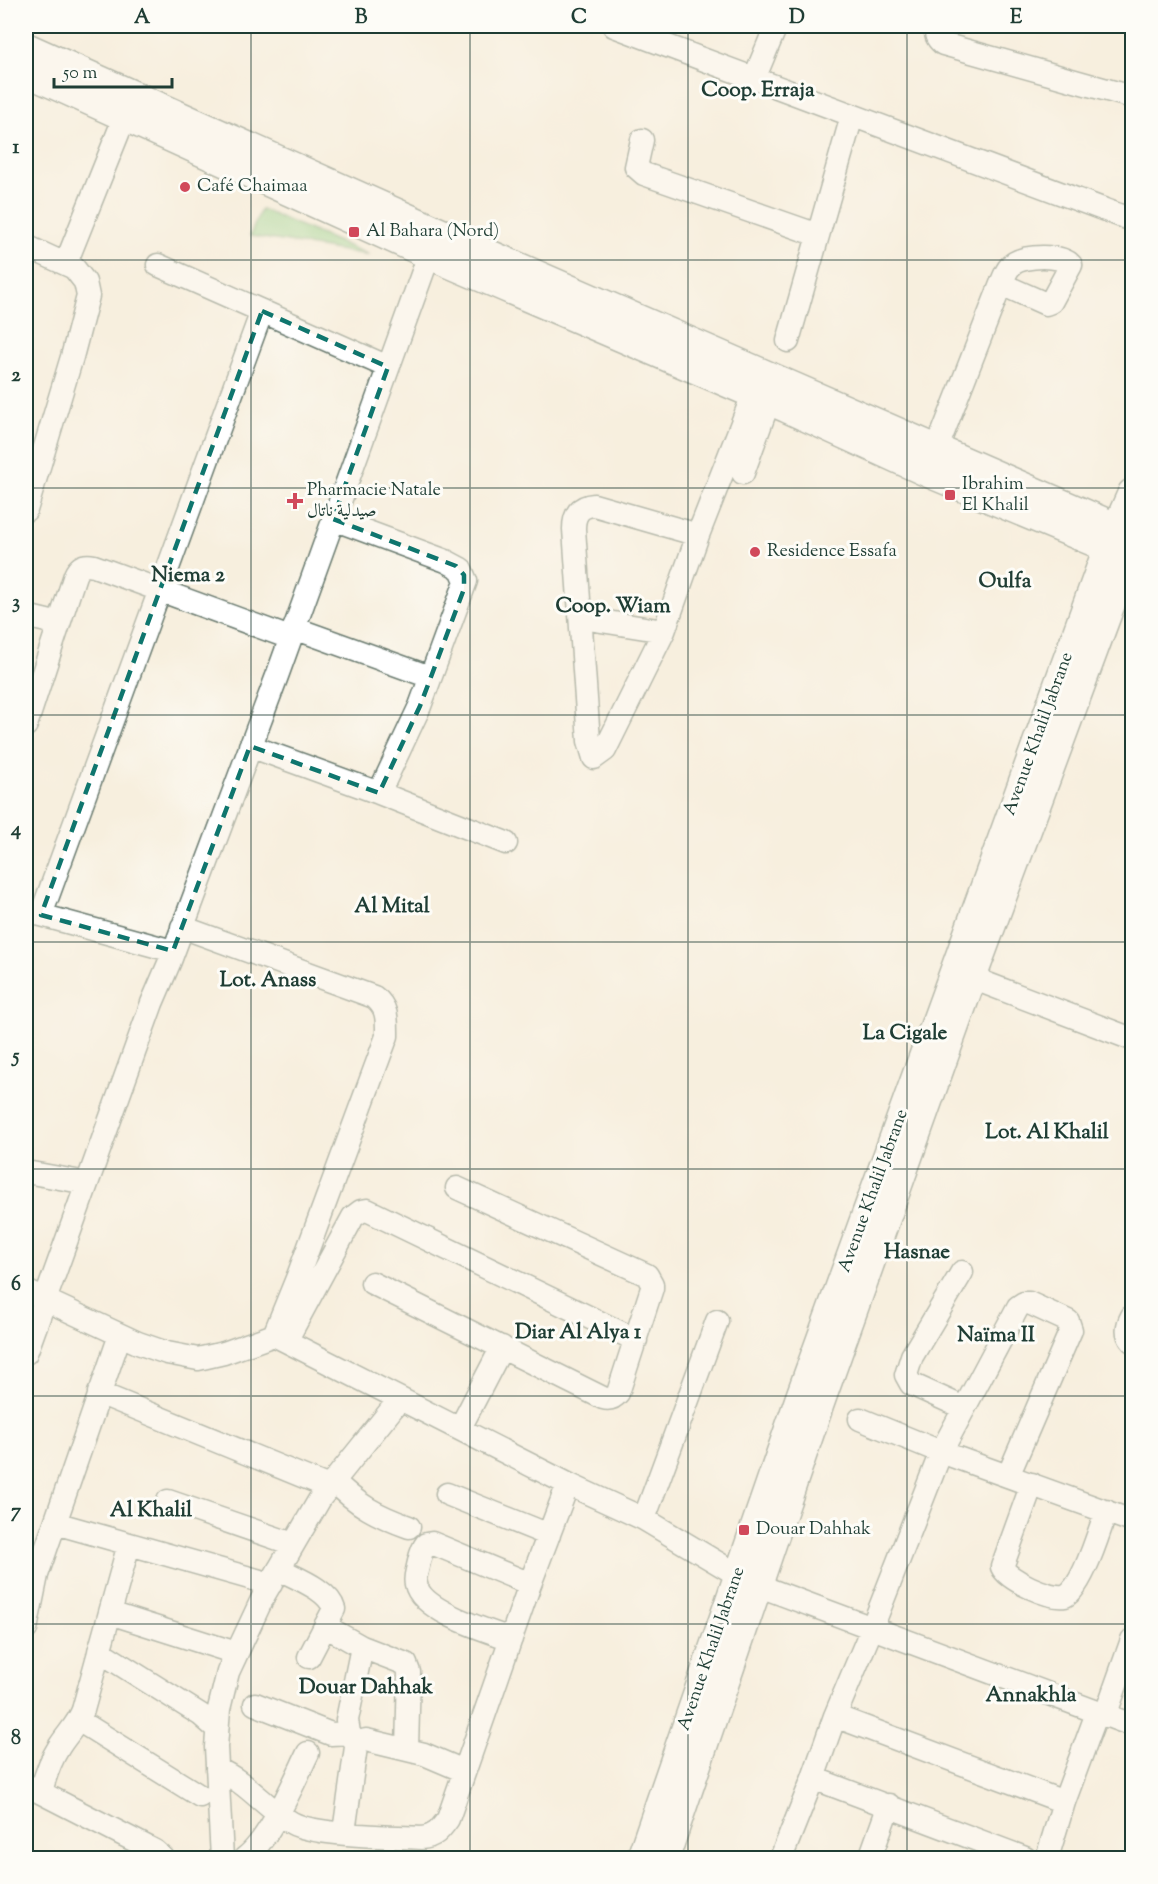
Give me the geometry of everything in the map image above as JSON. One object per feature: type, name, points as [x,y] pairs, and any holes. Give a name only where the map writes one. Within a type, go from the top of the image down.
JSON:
[{"type":"main road","points":[[26,47],[473,247],[937,448],[1125,545]]},
{"type":"main road","points":[[26,72],[429,255],[926,472],[1125,545]]},
{"type":"main road","points":[[1125,545],[1132,493]]},
{"type":"main road","name":"Avenue Khalil Jabrane","points":[[641,1858],[747,1580],[819,1403],[1125,545]]},
{"type":"main road","name":"Avenue Khalil Jabrane","points":[[665,1858],[747,1580],[971,919],[1125,545]]},
{"type":"street","points":[[614,26],[1132,220]]},
{"type":"street","points":[[754,79],[776,26]]},
{"type":"street","points":[[936,26],[935,33],[943,44],[1132,97]]},
{"type":"street","points":[[66,263],[125,116]]},
{"type":"street","points":[[788,341],[852,116]]},
{"type":"street","points":[[642,140],[636,167],[644,174],[818,236]]},
{"type":"street","points":[[26,246],[74,268],[88,289],[88,304],[26,510]]},
{"type":"street","points":[[26,1353],[36,1295],[87,1183],[152,1003],[292,633],[429,255]]},
{"type":"street","points":[[158,265],[388,367]]},
{"type":"street","points":[[937,448],[1001,284]]},
{"type":"street","points":[[173,951],[33,913],[159,589],[262,311]]},
{"type":"street","points":[[744,473],[761,398]]},
{"type":"street","points":[[698,535],[594,505],[582,508],[574,520],[589,741],[594,758],[604,750],[664,631],[698,535],[761,398]]},
{"type":"street","points":[[333,519],[446,561],[461,569],[466,581],[420,706],[379,793]]},
{"type":"street","points":[[26,724],[31,693],[77,572],[85,565],[94,566],[292,633],[430,676]]},
{"type":"street","points":[[26,616],[59,624]]},
{"type":"street","points":[[582,618],[664,631]]},
{"type":"street","points":[[250,746],[506,843]]},
{"type":"street","points":[[182,927],[374,997],[382,1002],[385,1008],[387,1036],[298,1276],[280,1338]]},
{"type":"street","points":[[972,978],[1132,1039]]},
{"type":"street","points":[[26,1172],[87,1183]]},
{"type":"street","points":[[372,1283],[607,1399],[618,1393],[652,1288],[647,1275],[457,1188]]},
{"type":"street","points":[[280,1338],[353,1217],[367,1210],[636,1340]]},
{"type":"street","points":[[962,1272],[912,1356],[906,1375],[911,1384],[964,1408]]},
{"type":"street","points":[[36,1295],[120,1335],[167,1353],[198,1359],[280,1338],[644,1520],[747,1580],[1132,1725]]},
{"type":"street","points":[[781,1858],[835,1716],[941,1452],[1018,1307],[1029,1303],[1068,1321],[1071,1330],[1008,1476]]},
{"type":"street","points":[[1132,1316],[1127,1330],[1132,1341]]},
{"type":"street","points":[[644,1520],[717,1321]]},
{"type":"street","points":[[26,1629],[37,1575],[120,1335]]},
{"type":"street","points":[[460,1428],[502,1347]]},
{"type":"street","points":[[99,1393],[332,1484],[382,1518],[409,1527]]},
{"type":"street","points":[[222,1858],[216,1728],[223,1690],[236,1653],[293,1544],[332,1484],[400,1399]]},
{"type":"street","points":[[860,1419],[941,1452],[1132,1519]]},
{"type":"street","points":[[217,1769],[248,1786],[279,1813],[299,1826],[426,1848],[448,1819],[530,1584],[568,1484]]},
{"type":"street","points":[[1032,1484],[1002,1567],[1007,1575],[1051,1596],[1065,1596],[1074,1588],[1097,1538],[1106,1511]]},
{"type":"street","points":[[447,1494],[549,1535]]},
{"type":"street","points":[[168,1501],[293,1544]]},
{"type":"street","points":[[55,1523],[129,1544],[275,1576],[329,1598],[334,1609],[309,1657]]},
{"type":"street","points":[[511,1639],[457,1619],[434,1606],[421,1594],[417,1590],[415,1580],[422,1551],[426,1544],[432,1543],[530,1584]]},
{"type":"street","points":[[129,1544],[83,1710],[57,1749],[45,1777],[33,1788],[155,1851],[163,1858]]},
{"type":"street","points":[[110,1613],[236,1653]]},
{"type":"street","points":[[326,1626],[362,1647],[403,1661],[408,1668],[407,1749]]},
{"type":"street","points":[[1047,1858],[1064,1802],[1132,1640]]},
{"type":"street","points":[[344,1832],[353,1739],[347,1714],[362,1647]]},
{"type":"street","points":[[99,1651],[201,1715],[216,1728]]},
{"type":"street","points":[[255,1704],[331,1734],[407,1749],[464,1771]]},
{"type":"street","points":[[835,1716],[1064,1802]]},
{"type":"street","points":[[78,1720],[200,1796]]},
{"type":"street","points":[[246,1858],[254,1851],[279,1813],[308,1753]]},
{"type":"street","points":[[813,1778],[1025,1858]]},
{"type":"street","points":[[870,1858],[889,1805]]},
{"type":"highlighted area","points":[[262,311],[388,367],[333,519],[456,566],[464,575],[464,589],[420,706],[379,793],[250,746],[173,951],[41,915]]},
{"type":"green space","points":[[261,209],[369,255],[250,236]]},
{"type":"place","name":"Café Chaimaa","points":[[185,187]]},
{"type":"place","name":"Al Bahara (Nord)","points":[[354,232]]},
{"type":"place","name":"Ibrahim El Khalil","points":[[950,495]]},
{"type":"place","name":"Pharmacie Natale صيدلية ناتال","points":[[295,501]]},
{"type":"place","name":"Residence Essafa","points":[[755,552]]},
{"type":"place","name":"Douar Dahhak","points":[[744,1530]]},
{"type":"district","name":"Coop. Erraja","points":[[758,91]]},
{"type":"district","name":"Niema 2","points":[[188,576]]},
{"type":"district","name":"Oulfa","points":[[1005,582]]},
{"type":"district","name":"Coop. Wiam","points":[[613,607]]},
{"type":"district","name":"Al Mital","points":[[392,907]]},
{"type":"district","name":"Lot. Anass","points":[[268,981]]},
{"type":"district","name":"La Cigale","points":[[905,1034]]},
{"type":"district","name":"Lot. Al Khalil","points":[[1047,1133]]},
{"type":"district","name":"Hasnae","points":[[917,1253]]},
{"type":"district","name":"Diar Al Alya 1","points":[[578,1333]]},
{"type":"district","name":"Naïma II","points":[[996,1336]]},
{"type":"district","name":"Al Khalil","points":[[151,1511]]},
{"type":"district","name":"Douar Dahhak","points":[[366,1688]]},
{"type":"district","name":"Annakhla","points":[[1031,1696]]}]
